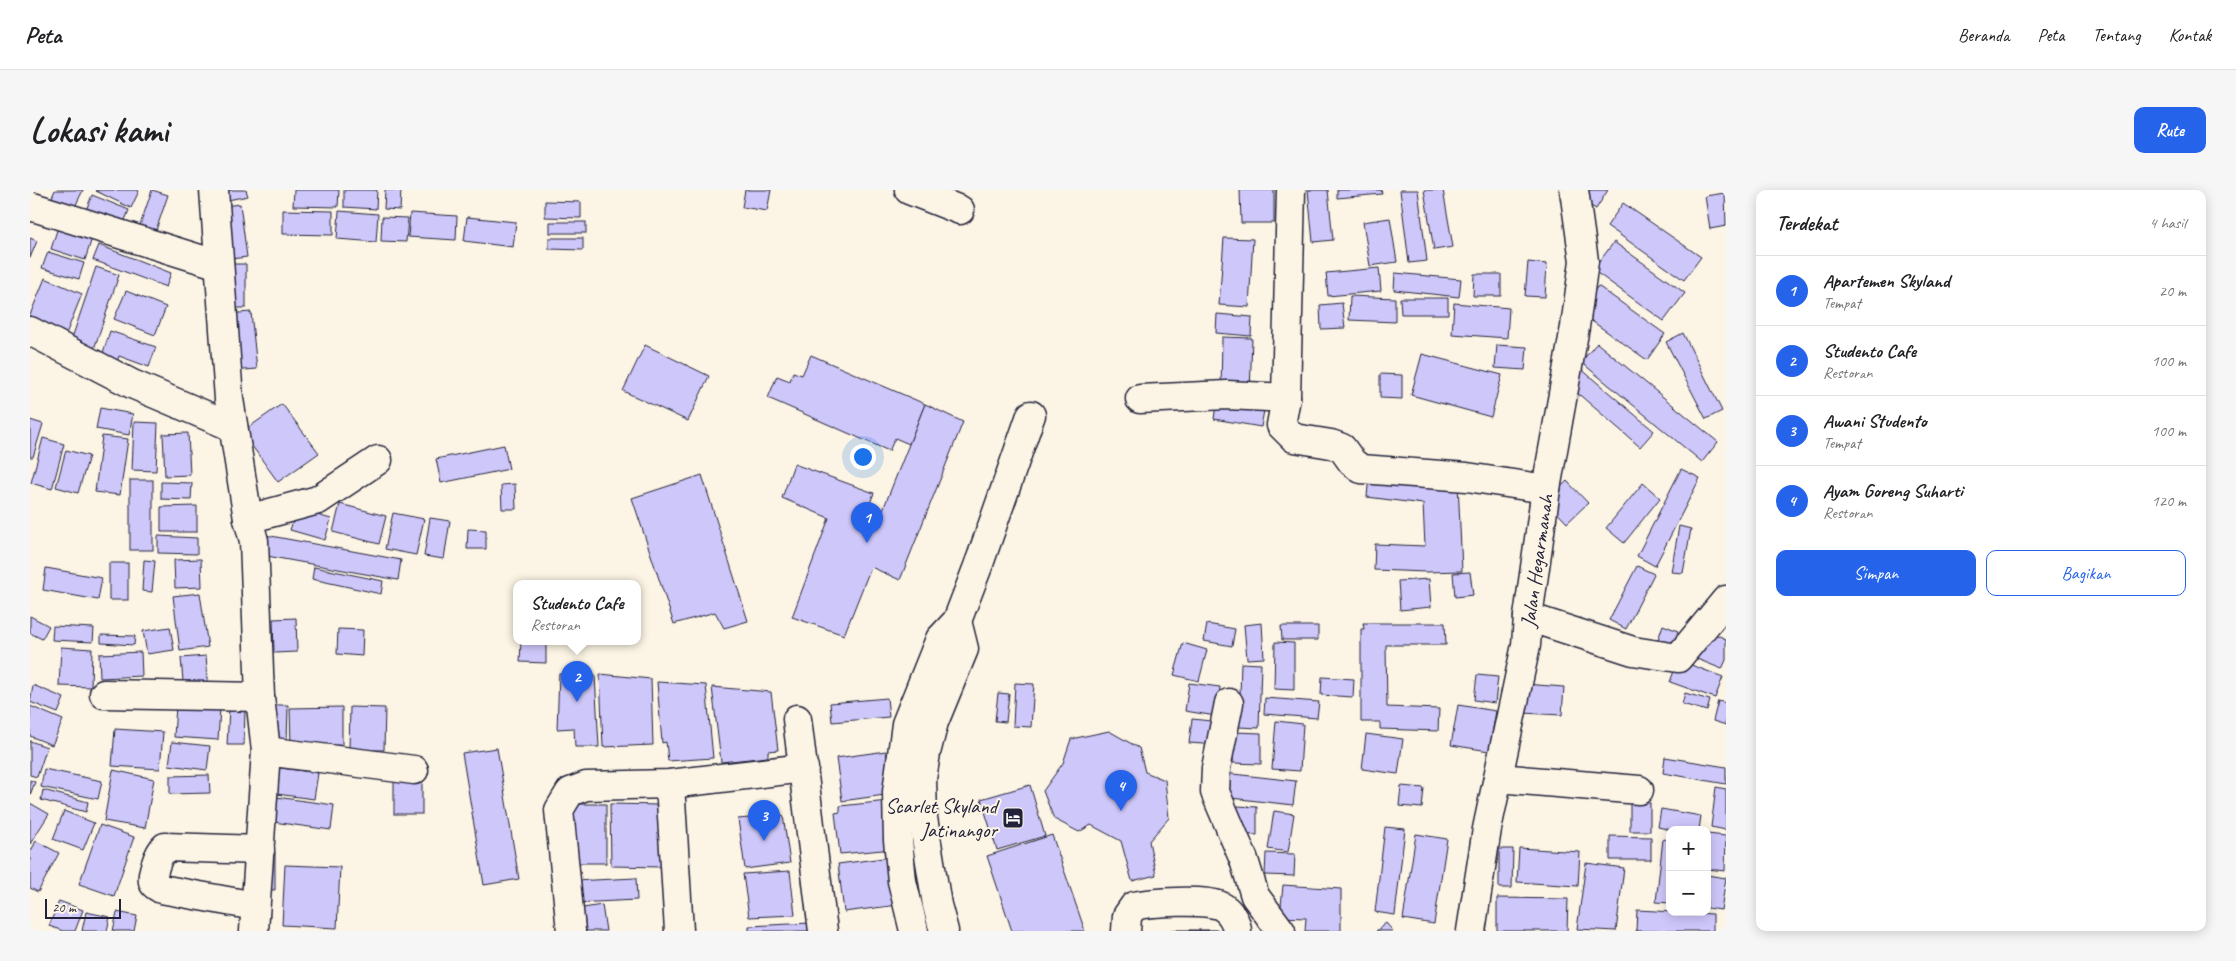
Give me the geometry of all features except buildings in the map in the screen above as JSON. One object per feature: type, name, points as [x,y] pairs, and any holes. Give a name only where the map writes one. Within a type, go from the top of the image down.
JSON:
[{"type":"street","points":[[214,190],[233,427],[248,520],[254,541],[260,697],[266,751],[260,815],[260,850],[259,881],[254,918],[161,889],[152,880],[160,851],[165,847],[260,850]]},
{"type":"street","points":[[909,190],[960,210]]},
{"type":"street","points":[[1291,190],[1286,398],[1281,425],[1294,438],[1342,448],[1352,462],[1361,469],[1467,477],[1546,490]]},
{"type":"street","name":"Jalan Hegarmanah","points":[[1471,931],[1487,829],[1526,646],[1528,617],[1546,490],[1575,327],[1584,261],[1574,190]]},
{"type":"street","points":[[30,206],[219,265]]},
{"type":"street","points":[[30,331],[132,384],[233,427]]},
{"type":"street","points":[[1140,399],[1227,395],[1286,398]]},
{"type":"street","points":[[914,931],[902,881],[896,792],[900,754],[906,724],[940,639],[957,621],[1031,415]]},
{"type":"street","points":[[248,520],[318,500],[378,460]]},
{"type":"street","points":[[1528,617],[1633,651],[1678,658],[1726,600]]},
{"type":"street","points":[[944,931],[937,905],[923,818],[922,779],[926,752],[934,722],[964,649],[957,621]]},
{"type":"street","points":[[104,694],[260,697]]},
{"type":"street","points":[[1228,703],[1216,768],[1215,792],[1244,860],[1255,896],[1281,931]]},
{"type":"street","points":[[797,718],[822,931]]},
{"type":"street","points":[[266,751],[414,770]]},
{"type":"street","points":[[570,931],[559,810],[570,792],[586,786],[670,784],[804,768]]},
{"type":"street","points":[[1498,778],[1639,790]]},
{"type":"street","points":[[670,784],[679,931]]},
{"type":"street","points":[[1126,931],[1127,916],[1134,906],[1148,903],[1212,903],[1222,906],[1229,912],[1237,925],[1237,931]]},
{"type":"place","name":"Apartemen Skyland","points":[[867,543]]},
{"type":"place","name":"Studento Cafe","points":[[577,702]]},
{"type":"place","name":"Ayam Goreng Suharti","points":[[1121,811]]},
{"type":"place","name":"Scarlet Skyland Jatinangor","points":[[1013,818]]},
{"type":"place","name":"Awani Studento","points":[[764,841]]}]
